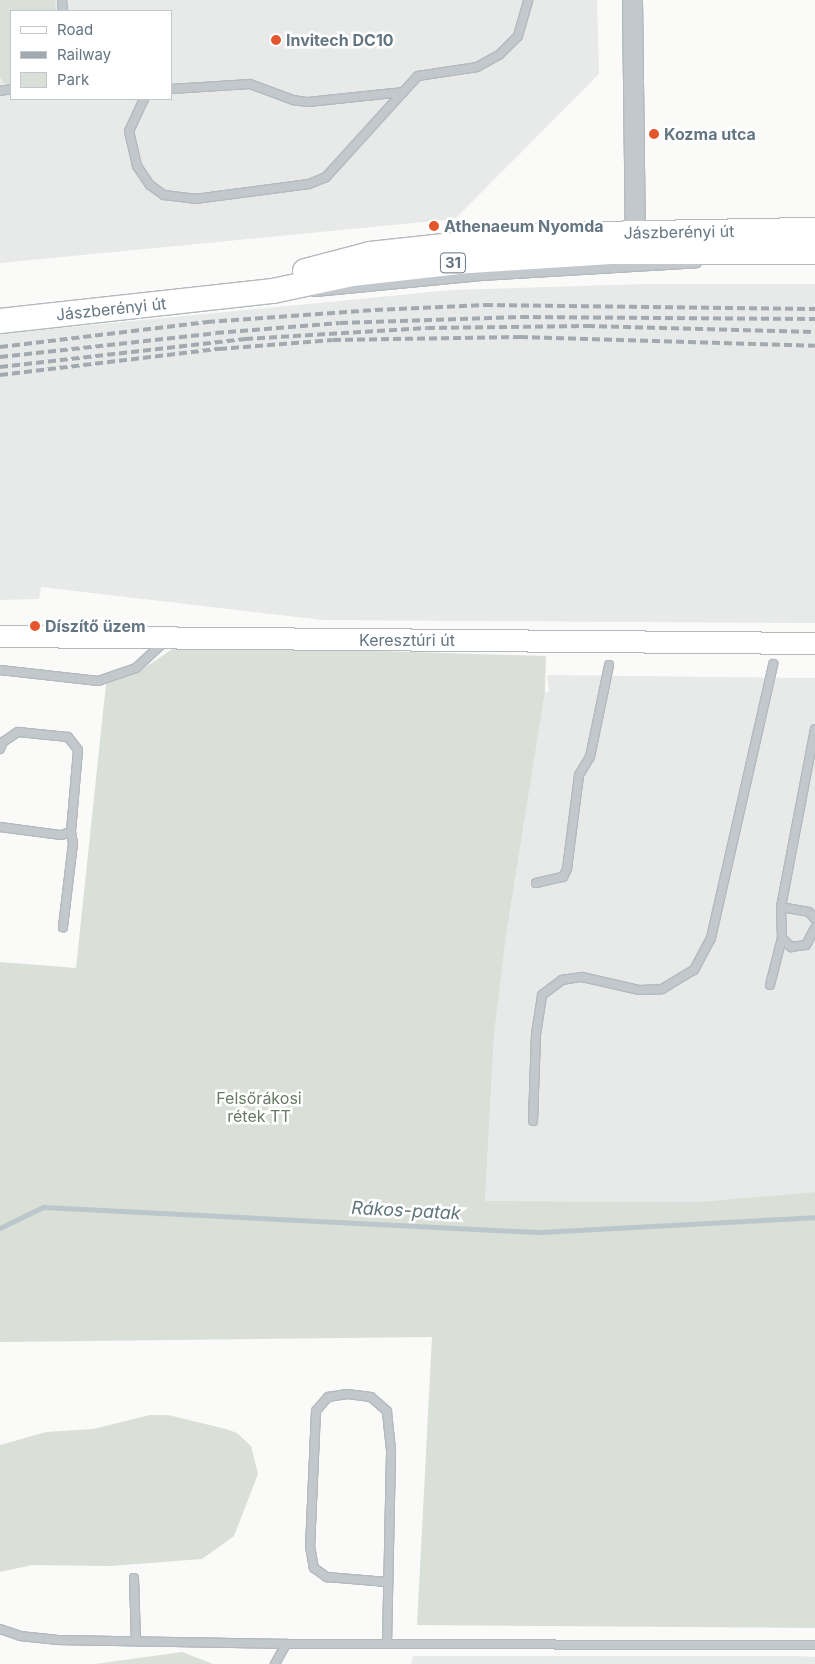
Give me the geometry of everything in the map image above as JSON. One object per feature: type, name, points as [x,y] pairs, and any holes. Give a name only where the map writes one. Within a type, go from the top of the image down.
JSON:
[{"type":"main road","name":"Jászberényi út","points":[[0,321],[221,298],[273,291],[352,274],[635,242],[815,230]]},
{"type":"main road","name":"Jászberényi út","points":[[221,298],[336,261],[370,254],[546,235],[768,251],[815,252]]},
{"type":"main road","name":"Keresztúri út","points":[[0,636],[167,639],[815,643]]},
{"type":"street","points":[[632,0],[635,242]]},
{"type":"lane","points":[[144,100],[129,131],[137,166],[150,185],[164,194],[194,199],[309,184],[326,177],[418,76],[470,68],[500,54],[518,36],[528,0]]},
{"type":"lane","points":[[172,89],[250,84],[293,100],[308,102],[403,92]]},
{"type":"lane","name":"Jászberényi út","points":[[725,262],[768,251]]},
{"type":"lane","name":"Jászberényi út","points":[[273,291],[325,292],[482,276],[706,263]]},
{"type":"lane","points":[[0,670],[98,681],[136,668],[167,639]]},
{"type":"lane","points":[[536,883],[562,877],[567,869],[579,775],[590,757],[609,664]]},
{"type":"lane","points":[[533,1121],[536,1034],[542,995],[562,980],[582,977],[640,990],[662,989],[694,970],[711,938],[773,664]]},
{"type":"lane","points":[[770,984],[782,938],[781,907],[815,729]]},
{"type":"lane","points":[[0,749],[3,742],[18,732],[68,737],[75,742],[78,750],[71,832],[73,844],[63,927]]},
{"type":"lane","points":[[0,827],[60,835],[71,832]]},
{"type":"lane","points":[[781,907],[809,912],[815,920]]},
{"type":"lane","points":[[782,938],[791,947],[806,945],[815,928]]},
{"type":"lane","points":[[387,1582],[327,1577],[314,1568],[310,1546],[316,1411],[328,1397],[347,1394],[371,1397],[387,1411],[391,1450],[387,1644]]},
{"type":"lane","points":[[134,1578],[136,1641]]},
{"type":"lane","points":[[0,1629],[20,1636],[136,1641],[286,1644],[815,1645]]},
{"type":"lane","points":[[275,1664],[286,1644]]},
{"type":"shaded area","points":[[0,0],[597,0],[599,74],[455,219],[0,263]]},
{"type":"shaded area","points":[[647,284],[815,284],[815,623],[322,620],[41,587],[39,599],[0,600],[0,334],[451,290]]},
{"type":"shaded area","points":[[547,675],[815,678],[815,1192],[697,1202],[485,1201],[494,1036],[506,936],[545,692],[549,692]]},
{"type":"shaded area","points":[[413,1656],[798,1656],[815,1657],[815,1664],[411,1664]]},
{"type":"green space","points":[[0,0],[55,0],[56,10],[10,10],[10,92],[0,77]]},
{"type":"green space","name":"Felsőrákosi rétek TT","points":[[178,645],[546,656],[545,692],[506,936],[494,1036],[485,1201],[697,1202],[815,1192],[815,1628],[417,1625],[432,1337],[0,1342],[0,962],[76,968],[106,684],[140,671]]},
{"type":"green space","points":[[150,1415],[168,1415],[226,1429],[237,1433],[251,1446],[258,1474],[234,1536],[202,1559],[111,1566],[32,1565],[0,1572],[0,1445],[46,1432],[93,1429]]},
{"type":"green space","points":[[182,1652],[213,1664],[95,1664]]},
{"type":"waterway","name":"Rákos-patak","points":[[0,1228],[43,1207],[541,1232],[815,1217]]},
{"type":"railway","points":[[0,347],[207,322],[375,310],[485,305],[815,309]]},
{"type":"railway","points":[[0,357],[216,333],[340,323],[521,317],[815,319]]},
{"type":"railway","points":[[0,367],[245,339],[427,328],[587,326],[815,332]]},
{"type":"railway","points":[[0,375],[219,349],[333,340],[520,337],[815,346]]},
{"type":"place","name":"Invitech DC10","points":[[276,40]]},
{"type":"place","name":"Kozma utca","points":[[654,134]]},
{"type":"place","name":"Athenaeum Nyomda","points":[[434,226]]},
{"type":"place","name":"Díszítő üzem","points":[[35,626]]}]
